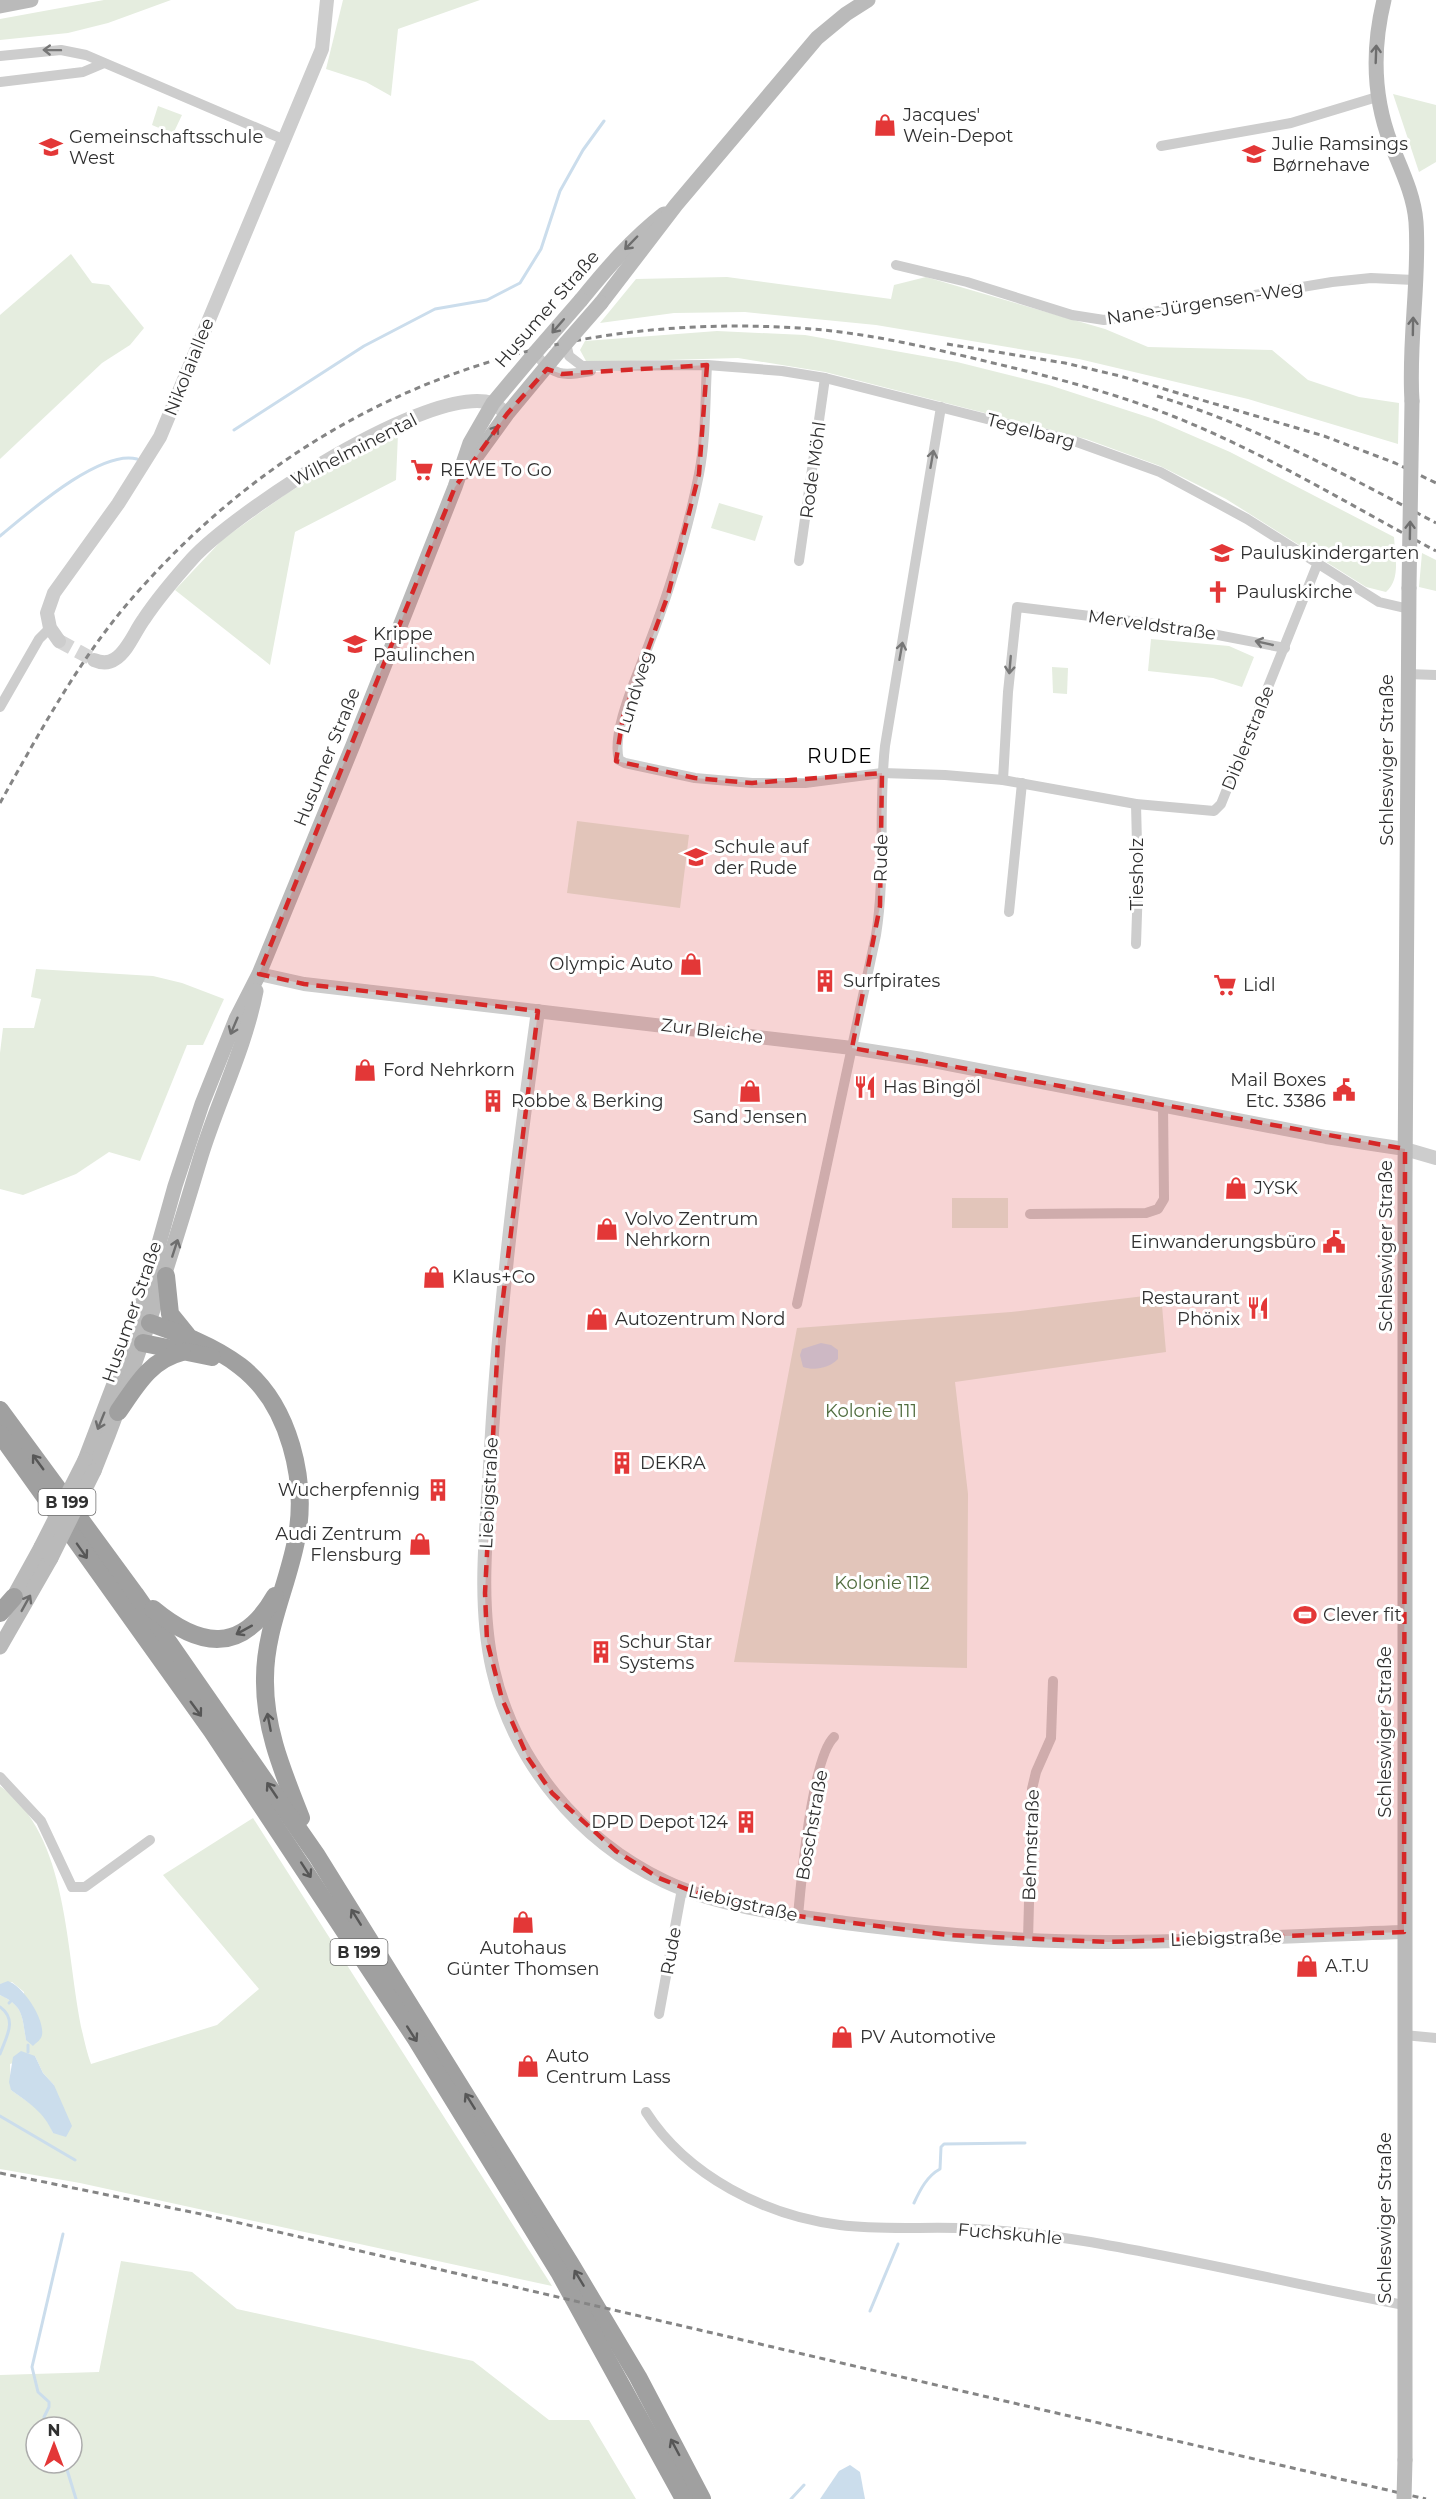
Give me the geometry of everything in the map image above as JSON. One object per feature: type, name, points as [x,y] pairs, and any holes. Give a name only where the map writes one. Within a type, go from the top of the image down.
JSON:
[{"type":"highway","points":[[166,1276],[170,1314],[187,1345]]},
{"type":"highway","points":[[143,1331],[187,1345],[242,1367],[273,1406],[286,1428],[300,1506],[296,1541],[267,1643],[265,1678],[267,1718],[278,1760],[317,1856]]},
{"type":"highway","points":[[118,1412],[141,1378],[155,1364],[187,1345]]},
{"type":"highway","name":"B 199","points":[[0,1410],[135,1594],[317,1856],[639,2378],[702,2499]]},
{"type":"highway","name":"B 199","points":[[3,1441],[212,1731],[416,2039],[559,2272],[683,2497]]},
{"type":"highway","points":[[135,1594],[169,1622],[200,1637],[221,1640],[238,1634],[258,1622],[276,1594],[288,1567]]},
{"type":"highway","points":[[0,1613],[14,1597]]},
{"type":"main road","points":[[0,6],[31,0]]},
{"type":"main road","name":"Husumer Straße","points":[[455,487],[507,414],[601,303],[654,237],[676,205],[817,38],[846,14],[868,0]]},
{"type":"main road","name":"Schleswiger Straße","points":[[1384,0],[1376,47],[1377,97],[1412,199],[1416,230],[1407,674],[1404,2499]]},
{"type":"main road","name":"Husumer Straße","points":[[0,1647],[118,1412],[143,1331],[175,1186],[198,1114],[236,1018],[259,974],[455,487],[470,443],[493,403],[535,353],[645,228],[676,205]]},
{"type":"main road","name":"Husumer Straße","points":[[89,1466],[166,1276],[216,1112],[250,1022],[259,974]]},
{"type":"main road","name":"Husumer Straße","points":[[0,1621],[46,1552]]},
{"type":"street","name":"Nikolaiallee","points":[[50,628],[47,613],[54,593],[118,504],[160,437],[322,49],[327,0]]},
{"type":"street","points":[[0,56],[61,50],[86,55],[102,64],[285,140]]},
{"type":"street","points":[[0,82],[83,72],[102,64]]},
{"type":"street","points":[[1161,146],[1291,123],[1377,97]]},
{"type":"street","name":"Nane-Jürgensen-Weg","points":[[896,265],[957,279],[1072,315],[1104,320],[1332,282],[1371,278],[1414,280]]},
{"type":"street","name":"Tegelbarg","points":[[566,343],[569,356],[582,366],[618,368]]},
{"type":"street","points":[[535,353],[547,369]]},
{"type":"street","name":"Tegelbarg","points":[[547,369],[562,374],[618,368],[707,364],[738,366],[825,378],[1068,440],[1142,465],[1212,499],[1379,602],[1409,609]]},
{"type":"street","name":"Lundweg","points":[[707,364],[704,437],[699,474],[668,595],[623,717],[617,754],[619,760],[695,778],[752,783],[805,783],[882,773]]},
{"type":"street","name":"Rode Möhl","points":[[799,561],[825,378]]},
{"type":"street","name":"Wilhelminental","points":[[94,660],[108,663],[120,655],[161,596],[194,557],[245,512],[282,486],[327,459],[423,415],[473,401],[493,403]]},
{"type":"street","points":[[493,403],[507,414]]},
{"type":"street","name":"Rude","points":[[797,1304],[880,906],[882,773],[941,407]]},
{"type":"street","name":"Diblerstraße","points":[[882,773],[1004,780],[1136,804],[1204,812],[1214,811],[1221,804],[1317,565]]},
{"type":"street","name":"Merveldstraße","points":[[1004,780],[1008,693],[1017,607],[1172,626],[1244,638],[1285,648]]},
{"type":"street","points":[[0,706],[39,639],[50,628],[59,641]]},
{"type":"street","points":[[1407,674],[1436,675]]},
{"type":"street","points":[[1009,912],[1022,783]]},
{"type":"street","name":"Tiesholz","points":[[1136,804],[1138,884],[1136,944]]},
{"type":"street","name":"Zur Bleiche","points":[[259,974],[304,984],[852,1048],[1326,1137],[1405,1149],[1436,1158]]},
{"type":"street","name":"Liebigstraße","points":[[538,1011],[512,1204],[494,1384],[486,1527],[488,1641],[494,1674],[511,1723],[528,1758],[552,1793],[582,1824],[616,1851],[659,1878],[682,1889],[798,1916],[937,1933],[1028,1940],[1108,1942],[1404,1932]]},
{"type":"street","points":[[1030,1214],[1146,1213],[1158,1209],[1164,1199],[1163,1106]]},
{"type":"street","name":"Behmstraße","points":[[1028,1940],[1032,1789],[1036,1772],[1051,1738],[1053,1681]]},
{"type":"street","name":"Boschstraße","points":[[798,1916],[803,1861],[814,1799],[827,1744],[834,1737]]},
{"type":"street","points":[[0,1777],[41,1821],[72,1887],[85,1887],[150,1840]]},
{"type":"street","name":"Rude","points":[[659,2014],[682,1889]]},
{"type":"street","points":[[1404,2035],[1436,2038]]},
{"type":"street","name":"Fuchskuhle","points":[[646,2112],[661,2135],[682,2155],[721,2184],[754,2201],[806,2219],[839,2225],[959,2229],[1083,2241],[1404,2305]]},
{"type":"highlighted area","points":[[707,365],[699,474],[668,595],[623,717],[616,761],[695,778],[752,783],[882,773],[880,906],[852,1048],[1405,1149],[1404,1932],[1108,1942],[949,1935],[798,1916],[699,1894],[659,1878],[616,1851],[552,1793],[528,1758],[502,1699],[487,1641],[485,1593],[498,1339],[538,1011],[304,984],[259,974],[455,487],[507,414],[547,369],[562,374]]},
{"type":"green space","points":[[104,0],[171,0],[108,23],[68,33],[0,40],[0,19]]},
{"type":"green space","points":[[343,0],[480,0],[398,29],[391,96],[366,82],[326,69]]},
{"type":"green space","points":[[1393,94],[1436,105],[1436,162],[1419,172]]},
{"type":"green space","points":[[158,106],[182,115],[173,134],[152,125]]},
{"type":"green space","points":[[71,254],[92,283],[109,285],[144,328],[130,345],[102,363],[0,459],[0,315]]},
{"type":"green space","points":[[727,277],[891,299],[894,285],[926,277],[1105,329],[1148,347],[1272,350],[1308,380],[1359,397],[1399,403],[1398,444],[1248,399],[1079,359],[876,325],[745,312],[674,313],[600,323],[636,279]]},
{"type":"green space","points":[[717,331],[805,335],[957,362],[1049,385],[1154,419],[1230,452],[1394,537],[1396,567],[1394,581],[1386,592],[1366,587],[1226,499],[1160,466],[1086,439],[825,372],[738,358],[595,362],[586,361],[580,350],[585,341]]},
{"type":"green space","points":[[398,434],[396,480],[295,532],[270,665],[175,590],[223,539],[286,494],[358,451]]},
{"type":"green space","points":[[719,503],[763,516],[755,541],[711,528]]},
{"type":"green space","points":[[1422,553],[1436,560],[1436,591],[1419,587]]},
{"type":"green space","points":[[1151,639],[1229,646],[1254,657],[1242,687],[1213,678],[1148,671]]},
{"type":"green space","points":[[1052,667],[1068,668],[1067,694],[1053,693]]},
{"type":"green space","points":[[577,821],[689,835],[680,908],[567,893]]},
{"type":"green space","points":[[36,969],[153,976],[182,983],[224,999],[203,1045],[187,1045],[140,1161],[109,1152],[76,1174],[23,1195],[0,1189],[0,1053],[3,1028],[34,1028],[41,999],[31,997]]},
{"type":"green space","points":[[952,1198],[1008,1198],[1008,1228],[952,1228]]},
{"type":"green space","points":[[1161,1294],[1166,1352],[955,1382],[968,1494],[967,1668],[734,1662],[797,1328],[1011,1312]]},
{"type":"green space","points":[[0,1786],[25,1811],[43,1841],[56,1877],[82,2031],[91,2064],[217,2025],[259,1989],[163,1875],[253,1818],[552,2286],[80,2183],[0,2169],[0,1995],[18,2008],[26,2040],[24,1992],[12,1982],[0,1984]],"holes":[[[35,2056],[43,2073],[54,2085],[53,2133],[47,2119],[35,2107],[11,2090],[10,2064]]]},
{"type":"green space","points":[[121,2261],[192,2272],[237,2309],[473,2361],[549,2420],[589,2420],[636,2499],[0,2499],[0,2375],[99,2372]]},
{"type":"water","points":[[821,1343],[831,1345],[838,1350],[838,1359],[822,1368],[803,1367],[800,1355],[802,1349]]},
{"type":"water","points":[[8,1981],[20,1989],[37,2012],[42,2035],[33,2046],[26,2040],[18,2008],[0,1995],[0,1984]]},
{"type":"water","points":[[21,2051],[35,2056],[43,2073],[54,2085],[72,2126],[66,2137],[53,2133],[41,2114],[11,2090],[9,2082],[13,2057]]},
{"type":"water","points":[[850,2465],[860,2472],[865,2499],[820,2499],[839,2471]]},
{"type":"waterway","points":[[234,430],[364,346],[435,309],[487,300],[520,283],[541,249],[560,191],[583,150],[604,121]]},
{"type":"waterway","points":[[0,536],[46,499],[85,473],[122,458],[137,459]]},
{"type":"waterway","points":[[0,2007],[8,2017],[9,2023],[0,2054]]},
{"type":"waterway","points":[[28,2045],[28,2052]]},
{"type":"waterway","points":[[0,2116],[75,2160]]},
{"type":"waterway","points":[[914,2203],[921,2188],[940,2169],[941,2147],[944,2144],[1025,2143]]},
{"type":"waterway","points":[[45,2415],[49,2402],[38,2392],[32,2367],[63,2234]]},
{"type":"waterway","points":[[870,2311],[898,2244]]},
{"type":"waterway","points":[[69,2475],[76,2499]]},
{"type":"waterway","points":[[791,2499],[804,2485]]},
{"type":"tunnel","points":[[59,641],[94,660]]},
{"type":"railway","points":[[0,803],[65,690],[122,611],[143,586],[210,519],[282,462],[359,416],[440,379],[525,352],[613,335],[704,327],[823,330],[919,346],[1060,380],[1129,400],[1209,431],[1307,480],[1436,551]]},
{"type":"railway","points":[[947,344],[1065,363],[1120,376],[1324,436],[1395,463],[1436,483]]},
{"type":"railway","points":[[1157,396],[1194,408],[1265,437],[1436,523]]},
{"type":"railway","points":[[0,2173],[201,2214],[1426,2499]]},
{"type":"place","name":"Jacques' Wein-Depot","points":[[885,125]]},
{"type":"place","name":"Gemeinschaftsschule West","points":[[51,147]]},
{"type":"place","name":"Julie Ramsings Børnehave","points":[[1254,154]]},
{"type":"place","name":"REWE To Go","points":[[422,470]]},
{"type":"place","name":"Pauluskindergarten","points":[[1222,553]]},
{"type":"place","name":"Pauluskirche","points":[[1218,592]]},
{"type":"place","name":"Krippe Paulinchen","points":[[355,644]]},
{"type":"place","name":"Schule auf der Rude","points":[[696,857]]},
{"type":"place","name":"Olympic Auto","points":[[691,964]]},
{"type":"place","name":"Surfpirates","points":[[825,981]]},
{"type":"place","name":"Lidl","points":[[1225,985]]},
{"type":"place","name":"Ford Nehrkorn","points":[[365,1070]]},
{"type":"place","name":"Has Bingöl","points":[[865,1087]]},
{"type":"place","name":"Mail Boxes Etc. 3386","points":[[1344,1090]]},
{"type":"place","name":"Sand Jensen","points":[[750,1091]]},
{"type":"place","name":"Robbe & Berking","points":[[493,1101]]},
{"type":"place","name":"JYSK","points":[[1236,1188]]},
{"type":"place","name":"Volvo Zentrum Nehrkorn","points":[[607,1229]]},
{"type":"place","name":"Einwanderungsbüro","points":[[1334,1242]]},
{"type":"place","name":"Klaus+Co","points":[[434,1277]]},
{"type":"place","name":"Restaurant Phönix","points":[[1258,1308]]},
{"type":"place","name":"Autozentrum Nord","points":[[597,1319]]},
{"type":"place","name":"DEKRA","points":[[622,1463]]},
{"type":"place","name":"Wucherpfennig","points":[[438,1490]]},
{"type":"place","name":"Audi Zentrum Flensburg","points":[[420,1544]]},
{"type":"place","name":"Clever fit","points":[[1305,1615]]},
{"type":"place","name":"Schur Star Systems","points":[[601,1652]]},
{"type":"place","name":"DPD Depot 124","points":[[746,1822]]},
{"type":"place","name":"Autohaus Günter Thomsen","points":[[523,1922]]},
{"type":"place","name":"A.T.U","points":[[1307,1966]]},
{"type":"place","name":"PV Automotive","points":[[842,2037]]},
{"type":"place","name":"Auto Centrum Lass","points":[[528,2066]]},
{"type":"district","name":"RUDE","points":[[840,756]]},
{"type":"park label","name":"Kolonie 111","points":[[871,1411]]},
{"type":"park label","name":"Kolonie 112","points":[[882,1583]]}]
